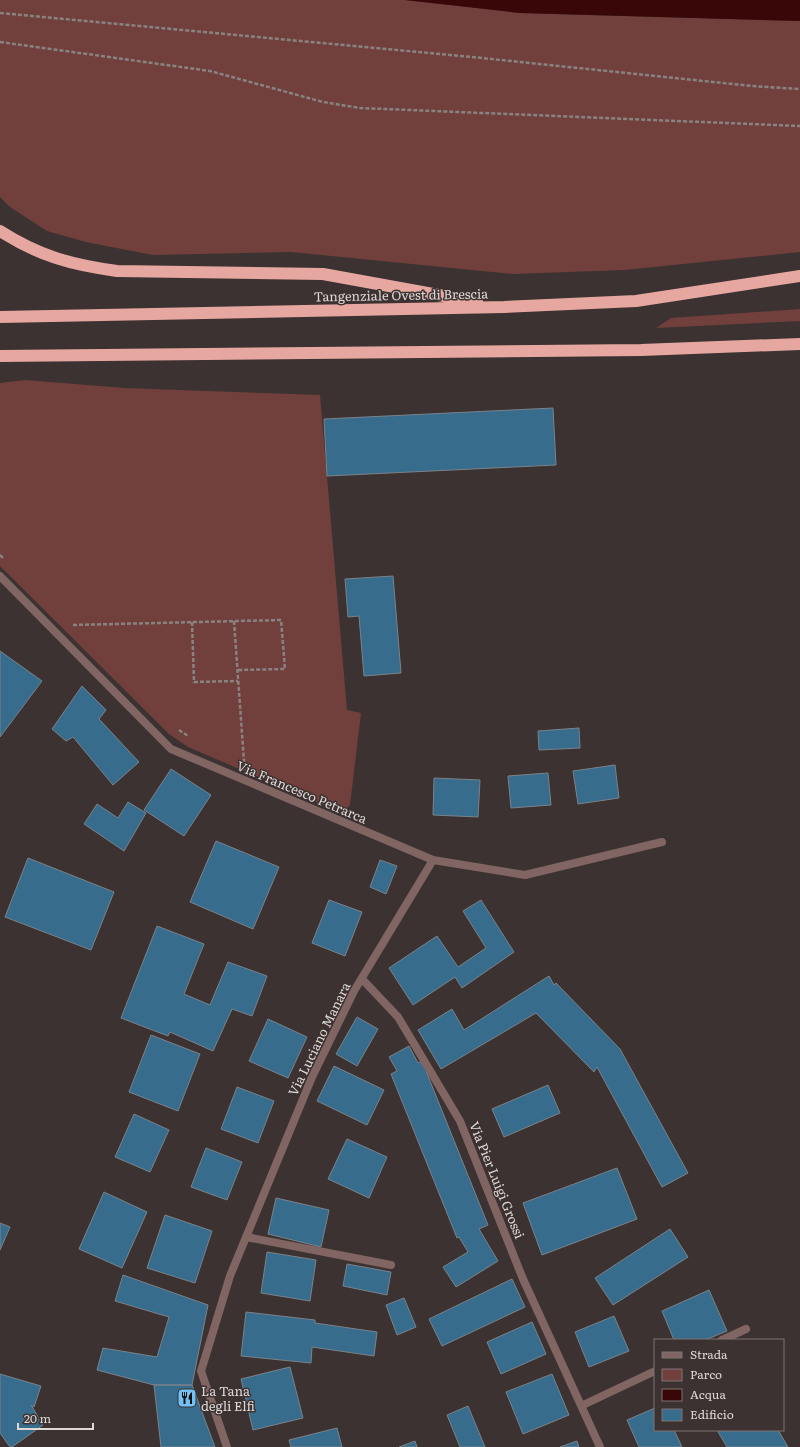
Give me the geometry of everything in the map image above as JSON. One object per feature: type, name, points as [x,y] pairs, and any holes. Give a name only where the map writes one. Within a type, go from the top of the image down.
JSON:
[{"type":"highway","points":[[0,231],[18,243],[56,260],[88,268],[117,271],[323,274],[504,307]]},
{"type":"highway","name":"Tangenziale Ovest di Brescia","points":[[0,317],[504,307],[636,301],[800,276]]},
{"type":"highway","points":[[0,356],[641,350],[800,344]]},
{"type":"street","name":"Via Francesco Petrarca","points":[[0,576],[171,749],[432,860],[525,875],[662,842]]},
{"type":"street","name":"Via Luciano Manara","points":[[227,1447],[201,1371],[230,1276],[312,1077],[354,992],[432,860]]},
{"type":"street","name":"Via Pier Luigi Grossi","points":[[362,979],[398,1017],[460,1121],[523,1279],[583,1405],[600,1447]]},
{"type":"street","points":[[246,1237],[391,1265]]},
{"type":"street","points":[[724,1339],[746,1329]]},
{"type":"street","points":[[583,1405],[654,1371]]},
{"type":"path","points":[[0,13],[472,57],[752,86],[800,89]]},
{"type":"path","points":[[0,42],[210,71],[323,102],[360,108],[800,126]]},
{"type":"path","points":[[0,555],[5,560]]},
{"type":"path","points":[[76,631],[70,625],[281,620],[285,669],[237,670]]},
{"type":"path","points":[[234,621],[244,762]]},
{"type":"path","points":[[192,622],[194,682],[238,681]]},
{"type":"path","points":[[177,729],[195,740]]},
{"type":"path","points":[[237,759],[251,765]]},
{"type":"green space","points":[[0,0],[405,0],[520,13],[800,21],[800,252],[624,270],[513,274],[291,252],[153,255],[86,242],[47,231],[10,207],[0,197]]},
{"type":"green space","points":[[800,309],[800,321],[656,328],[671,318]]},
{"type":"green space","points":[[25,380],[124,388],[320,395],[347,710],[361,713],[350,805],[342,813],[188,747],[169,734],[0,566],[0,383]]},
{"type":"water","points":[[405,0],[800,0],[800,21],[520,13]]},
{"type":"building","points":[[553,408],[556,465],[327,476],[324,419]]},
{"type":"building","points":[[393,576],[401,673],[364,676],[359,616],[348,617],[345,579]]},
{"type":"building","points":[[0,651],[42,681],[0,737]]},
{"type":"building","points":[[82,686],[106,710],[99,719],[139,762],[113,785],[73,737],[66,741],[52,729]]},
{"type":"building","points":[[579,728],[580,748],[539,750],[538,731]]},
{"type":"building","points":[[615,765],[619,798],[578,804],[573,771]]},
{"type":"building","points":[[171,769],[211,795],[184,836],[144,810]]},
{"type":"building","points":[[548,773],[551,805],[511,808],[508,776]]},
{"type":"building","points":[[434,778],[480,780],[478,817],[433,815]]},
{"type":"building","points":[[128,802],[146,813],[124,851],[84,824],[97,804],[118,818]]},
{"type":"building","points":[[216,841],[279,867],[253,929],[190,902]]},
{"type":"building","points":[[28,858],[114,892],[91,950],[5,917]]},
{"type":"building","points":[[380,860],[397,866],[386,894],[370,887]]},
{"type":"building","points":[[329,900],[362,912],[345,956],[312,943]]},
{"type":"building","points":[[481,900],[514,952],[462,988],[455,977],[413,1005],[389,968],[437,936],[458,967],[486,948],[463,911]]},
{"type":"building","points":[[157,926],[204,944],[184,994],[210,1005],[228,962],[267,976],[252,1016],[232,1009],[213,1051],[170,1032],[168,1036],[121,1018]]},
{"type":"building","points":[[549,976],[554,985],[556,983],[620,1049],[688,1173],[662,1187],[597,1067],[594,1072],[536,1013],[441,1069],[418,1030],[452,1009],[464,1030]]},
{"type":"building","points":[[357,1017],[378,1029],[357,1066],[336,1054]]},
{"type":"building","points":[[268,1019],[307,1037],[288,1078],[249,1061]]},
{"type":"building","points":[[151,1035],[200,1054],[178,1111],[129,1092]]},
{"type":"building","points":[[409,1046],[418,1063],[422,1061],[488,1225],[479,1229],[498,1261],[456,1287],[443,1267],[468,1252],[459,1237],[457,1238],[391,1074],[397,1071],[389,1057]]},
{"type":"building","points":[[334,1066],[384,1090],[367,1125],[317,1101]]},
{"type":"building","points":[[548,1085],[560,1113],[504,1137],[492,1109]]},
{"type":"building","points":[[237,1087],[274,1101],[258,1143],[221,1129]]},
{"type":"building","points":[[134,1114],[169,1130],[150,1172],[115,1157]]},
{"type":"building","points":[[347,1139],[387,1157],[369,1198],[328,1179]]},
{"type":"building","points":[[206,1148],[242,1162],[227,1200],[191,1187]]},
{"type":"building","points":[[617,1168],[637,1219],[542,1255],[523,1203]]},
{"type":"building","points":[[104,1192],[147,1212],[122,1268],[79,1249]]},
{"type":"building","points":[[276,1198],[329,1210],[321,1247],[268,1234]]},
{"type":"building","points":[[165,1215],[212,1231],[195,1283],[147,1268]]},
{"type":"building","points":[[0,1223],[10,1227],[0,1250]]},
{"type":"building","points":[[670,1229],[688,1257],[613,1305],[595,1278]]},
{"type":"building","points":[[267,1252],[316,1260],[310,1301],[261,1293]]},
{"type":"building","points":[[347,1264],[391,1272],[387,1295],[343,1286]]},
{"type":"building","points":[[123,1275],[208,1305],[192,1385],[154,1385],[97,1370],[103,1348],[157,1357],[169,1317],[115,1301]]},
{"type":"building","points":[[512,1279],[525,1307],[442,1346],[429,1319]]},
{"type":"building","points":[[709,1290],[727,1331],[707,1339],[674,1339],[662,1311]]},
{"type":"building","points":[[404,1298],[416,1327],[397,1335],[386,1305]]},
{"type":"building","points":[[246,1312],[315,1320],[315,1323],[377,1332],[374,1356],[312,1347],[311,1363],[241,1356]]},
{"type":"building","points":[[614,1316],[629,1351],[589,1367],[575,1332]]},
{"type":"building","points":[[532,1322],[546,1354],[501,1374],[487,1342]]},
{"type":"building","points":[[290,1367],[303,1418],[253,1430],[241,1379]]},
{"type":"building","points":[[0,1374],[41,1386],[34,1407],[31,1405],[43,1425],[12,1447],[10,1447],[0,1433]]},
{"type":"building","points":[[552,1374],[569,1415],[523,1434],[506,1392]]},
{"type":"building","points":[[154,1385],[192,1385],[215,1447],[161,1447]]},
{"type":"building","points":[[468,1406],[485,1447],[460,1447],[447,1415]]},
{"type":"building","points":[[654,1408],[654,1431],[674,1431],[682,1447],[639,1447],[627,1420]]},
{"type":"building","points":[[337,1428],[342,1447],[291,1447],[289,1440]]},
{"type":"building","points":[[718,1431],[779,1431],[788,1447],[727,1447]]},
{"type":"building","points":[[415,1441],[417,1447],[399,1447]]},
{"type":"building","points":[[577,1441],[579,1447],[560,1447]]},
{"type":"place","name":"La Tana degli Elfi","points":[[187,1398]]}]
